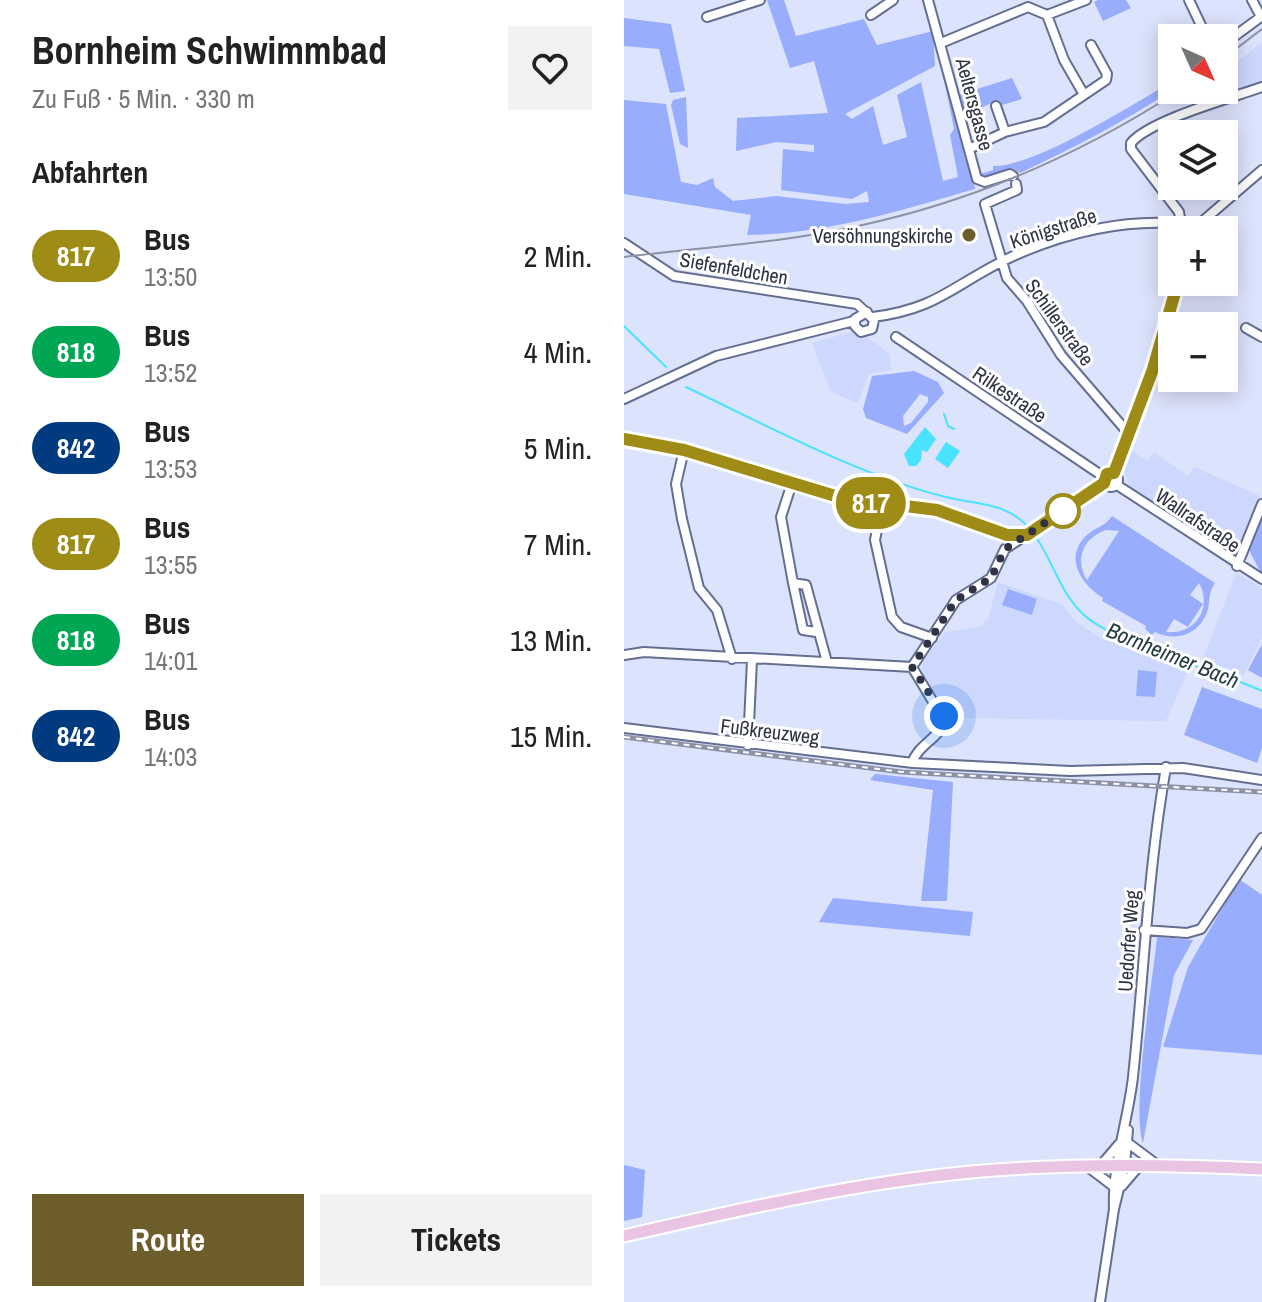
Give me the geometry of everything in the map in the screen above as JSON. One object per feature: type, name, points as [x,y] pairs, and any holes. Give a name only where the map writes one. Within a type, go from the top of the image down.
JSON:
[{"type":"main road","points":[[624,1236],[919,1178],[1102,1164],[1262,1169]]},
{"type":"street","points":[[707,17],[760,0]]},
{"type":"street","points":[[871,15],[893,0]]},
{"type":"street","name":"Aeltersgasse","points":[[928,0],[981,182],[1010,174],[1014,180],[1016,191],[985,204],[1000,263]]},
{"type":"street","points":[[941,43],[1028,7],[1047,15],[1086,0]]},
{"type":"street","points":[[1189,0],[1200,24]]},
{"type":"street","points":[[1238,33],[1261,16],[1252,0]]},
{"type":"street","points":[[1047,15],[1064,60],[1083,93]]},
{"type":"street","points":[[971,148],[1005,132],[1044,122],[1108,77],[1091,45]]},
{"type":"street","points":[[1180,216],[1131,149],[1133,139],[1210,105],[1262,87]]},
{"type":"street","points":[[996,106],[1005,132]]},
{"type":"street","name":"Königstraße","points":[[1210,216],[1262,170]]},
{"type":"street","name":"Königstraße","points":[[624,399],[716,356],[864,319],[895,315],[936,302],[1000,263],[1095,229],[1158,225]]},
{"type":"street","name":"Siefenfeldchen","points":[[624,243],[674,276],[857,304],[864,319]]},
{"type":"street","name":"Schillerstraße","points":[[1000,263],[1007,278],[1027,301],[1061,355],[1129,434]]},
{"type":"street","points":[[1001,553],[1114,473],[1153,369],[1174,296]]},
{"type":"street","points":[[1246,328],[1262,337]]},
{"type":"street","name":"Rilkestraße","points":[[896,337],[1104,480]]},
{"type":"street","points":[[624,439],[684,450],[842,498],[937,510],[1007,535],[1026,535]]},
{"type":"street","points":[[684,450],[676,484],[682,519],[699,588],[717,610],[732,659]]},
{"type":"street","points":[[1104,480],[1110,488],[1117,485],[1114,473]]},
{"type":"street","points":[[792,483],[781,517],[793,583],[806,585],[816,632],[823,638],[827,662]]},
{"type":"street","name":"Wallrafstraße","points":[[1117,485],[1237,566],[1262,579]]},
{"type":"street","points":[[882,504],[875,540],[892,617],[901,627],[932,638]]},
{"type":"street","points":[[1237,566],[1262,504]]},
{"type":"street","points":[[912,667],[961,595],[991,578],[1007,535]]},
{"type":"street","points":[[624,655],[644,652],[912,667]]},
{"type":"street","points":[[748,745],[752,660]]},
{"type":"street","points":[[912,667],[944,720],[937,734],[918,750],[912,763]]},
{"type":"street","name":"Fußkreuzweg","points":[[624,728],[912,763],[1070,771],[1166,767],[1262,780]]},
{"type":"street","name":"Uedorfer Weg","points":[[1100,1302],[1128,1117],[1151,858],[1166,767]]},
{"type":"street","points":[[1144,930],[1187,933],[1201,929],[1262,838]]},
{"type":"street","points":[[1102,1164],[1125,1141],[1156,1164]]},
{"type":"street","points":[[1085,1165],[1116,1188],[1140,1165]]},
{"type":"shaded area","points":[[767,0],[784,0],[796,36],[864,19],[877,45],[933,31],[935,66],[845,114],[852,119],[873,106],[883,145],[907,137],[897,95],[921,82],[943,181],[958,177],[950,135],[954,129],[942,69],[945,63],[970,154],[975,189],[834,226],[747,235],[751,215],[624,194],[624,100],[666,104],[681,182],[697,185],[713,178],[715,187],[733,201],[776,196],[845,204],[869,202],[867,191],[852,199],[781,190],[783,149],[814,152],[814,145],[776,142],[736,151],[737,118],[828,113],[814,61],[790,68]]},
{"type":"shaded area","points":[[1126,0],[1131,8],[1103,21],[1094,2]]},
{"type":"shaded area","points":[[624,18],[671,24],[685,91],[670,93],[659,49],[624,46]]},
{"type":"shaded area","points":[[1262,42],[1262,83],[1238,91],[1238,61]]},
{"type":"shaded area","points":[[1012,78],[1022,99],[1002,105],[999,100],[964,115],[958,95]]},
{"type":"shaded area","points":[[1158,90],[1158,99],[1079,144],[1020,173],[1012,168],[981,179],[980,174],[993,170],[993,166],[1011,164],[1058,146]]},
{"type":"shaded area","points":[[686,97],[688,148],[680,144],[671,105],[673,100]]},
{"type":"shaded area","points":[[851,332],[867,337],[890,354],[891,370],[869,374],[858,403],[831,392],[812,343]]},
{"type":"shaded area","points":[[914,371],[938,382],[944,393],[907,434],[866,418],[863,409],[872,376]],"holes":[[[920,394],[928,397],[928,402],[911,423],[904,426],[903,416]]]},
{"type":"shaded area","points":[[925,427],[936,439],[927,452],[922,450],[921,460],[916,466],[909,466],[904,454]]},
{"type":"shaded area","points":[[946,442],[960,451],[948,468],[935,459]]},
{"type":"shaded area","points":[[1131,450],[1147,461],[1154,452],[1188,476],[1194,467],[1260,496],[1236,555],[1131,490],[1124,470]]},
{"type":"shaded area","points":[[1262,513],[1262,575],[1249,550]]},
{"type":"shaded area","points":[[1112,516],[1215,583],[1203,620],[1192,631],[1178,636],[1155,632],[1152,635],[1145,629],[1146,626],[1102,601],[1103,598],[1082,578],[1076,561],[1080,543]],"holes":[[[1106,530],[1119,531],[1087,580],[1081,564],[1083,550],[1092,538]],[[1199,583],[1204,602],[1199,618],[1193,624],[1185,629],[1166,632],[1174,619],[1188,627],[1203,604],[1190,595]]]},
{"type":"shaded area","points":[[1236,573],[1262,588],[1262,637],[1244,675],[1203,659]]},
{"type":"shaded area","points":[[998,582],[1063,605],[1074,620],[1101,638],[1187,672],[1166,721],[954,718],[922,674],[922,663],[945,632],[979,627],[988,619]]},
{"type":"shaded area","points":[[1008,589],[1037,599],[1032,615],[1002,605]]},
{"type":"shaded area","points":[[1262,644],[1262,678],[1248,670]]},
{"type":"shaded area","points":[[1138,670],[1157,672],[1155,697],[1136,696]]},
{"type":"shaded area","points":[[1202,687],[1262,709],[1262,748],[1257,763],[1184,735]]},
{"type":"shaded area","points":[[875,774],[953,782],[947,901],[921,901],[933,790],[870,780]]},
{"type":"shaded area","points":[[1239,879],[1262,895],[1262,1055],[1163,1047],[1188,967]]},
{"type":"shaded area","points":[[833,898],[973,912],[970,936],[819,922]]},
{"type":"shaded area","points":[[1157,937],[1193,940],[1174,975],[1143,1143],[1140,1126],[1141,1074]]},
{"type":"shaded area","points":[[624,1165],[645,1170],[642,1217],[624,1221]]},
{"type":"waterway","points":[[624,326],[666,367]]},
{"type":"waterway","name":"Bornheimer Bach","points":[[686,387],[847,463],[913,488],[1001,509],[1029,528]]},
{"type":"waterway","points":[[944,414],[948,426],[954,429]]},
{"type":"waterway","name":"Bornheimer Bach","points":[[1033,533],[1073,603],[1095,623],[1139,645],[1262,691]]},
{"type":"tram line","points":[[1238,47],[1262,29]]},
{"type":"tram line","points":[[624,257],[771,241],[901,216],[1025,173],[1104,135],[1158,103]]},
{"type":"railway","points":[[624,737],[902,772],[1262,792]]},
{"type":"bus line","name":"817","points":[[624,439],[684,450],[842,498],[937,510],[969,518],[1007,535],[1026,535],[1104,483],[1107,474],[1114,473],[1153,369],[1174,296]]},
{"type":"place","name":"Versöhnungskirche","points":[[969,235]]},
{"type":"route","points":[[944,716],[912,667],[956,600],[991,578],[1001,553],[1063,511]]}]
